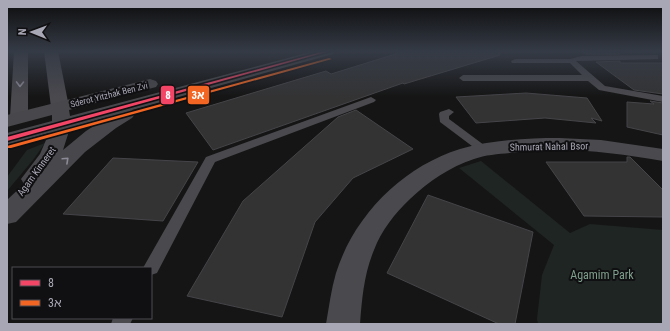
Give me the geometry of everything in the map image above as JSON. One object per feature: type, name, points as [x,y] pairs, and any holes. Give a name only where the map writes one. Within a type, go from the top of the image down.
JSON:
[{"type":"main road","name":"Sderot Yitzhak Ben Zvi","points":[[14,128],[61,116],[229,66]]},
{"type":"main road","name":"Sderot Yitzhak Ben Zvi","points":[[61,116],[166,95],[271,66]]},
{"type":"main road","points":[[7,216],[92,136],[135,109],[166,95]]},
{"type":"main road","name":"Agam Kinneret","points":[[7,209],[24,189],[52,150],[61,131],[61,116]]},
{"type":"main road","points":[[7,157],[14,128]]},
{"type":"street","points":[[14,128],[20,66]]},
{"type":"street","points":[[53,66],[61,116]]},
{"type":"street","name":"Shmurat Nahal Bsor","points":[[343,324],[344,307],[353,267],[365,238],[382,213],[399,196],[423,176],[443,164],[465,154],[514,146],[609,146],[663,156]]},
{"type":"lane","points":[[576,66],[597,84],[610,90],[663,99]]},
{"type":"lane","points":[[463,78],[589,78]]},
{"type":"lane","points":[[152,267],[210,160],[371,100]]},
{"type":"lane","points":[[449,112],[444,114],[444,120],[484,150]]},
{"type":"green space","points":[[45,143],[7,191],[7,177],[27,150]]},
{"type":"green space","name":"Agamim Park","points":[[481,161],[570,233],[590,224],[663,230],[663,324],[538,324],[537,319],[542,275],[554,245],[459,168]]},
{"type":"building","points":[[355,66],[462,66],[404,84],[403,83],[213,150],[186,113],[326,71],[331,74]]},
{"type":"building","points":[[602,66],[663,66],[663,94],[634,90]]},
{"type":"building","points":[[526,93],[587,98],[602,121],[591,118],[596,123],[545,118],[476,123],[456,97]]},
{"type":"building","points":[[650,101],[663,103],[663,135],[627,127],[627,102],[654,104]]},
{"type":"building","points":[[356,110],[413,149],[353,178],[315,222],[282,317],[187,296],[243,201],[338,117]]},
{"type":"building","points":[[627,157],[630,157],[663,190],[663,217],[584,216],[546,162],[627,162]]},
{"type":"building","points":[[113,158],[198,162],[163,221],[63,214]]},
{"type":"building","points":[[428,195],[533,232],[515,324],[499,324],[387,273]]},
{"type":"transit line","name":"8","points":[[7,139],[272,66]]},
{"type":"transit line","name":"3א","points":[[9,147],[303,66]]}]
